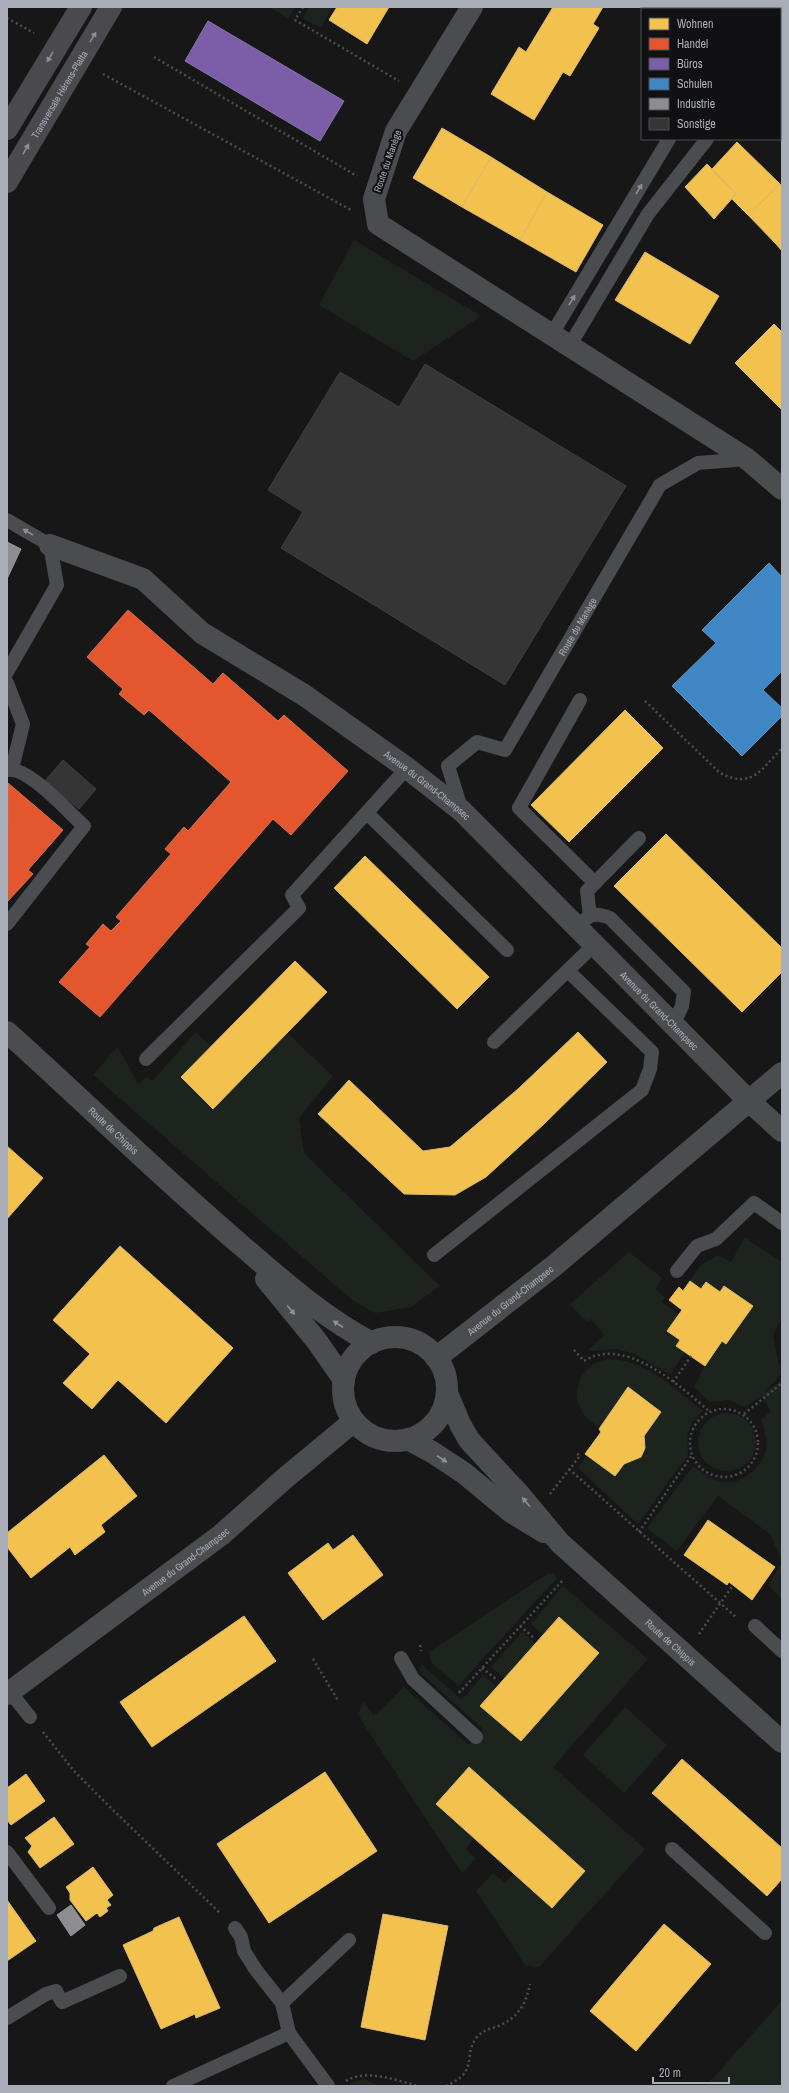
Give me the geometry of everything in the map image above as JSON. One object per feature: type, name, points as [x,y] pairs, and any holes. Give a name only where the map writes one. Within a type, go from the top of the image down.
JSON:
[{"type":"main road","points":[[7,129],[81,7]]},
{"type":"main road","name":"Transversale Hérens-Platta","points":[[7,182],[111,7]]},
{"type":"street","name":"Route du Manège","points":[[378,224],[374,198],[396,131],[472,7]]},
{"type":"street","points":[[378,224],[747,459],[782,489]]},
{"type":"street","name":"Avenue du Grand-Champsec","points":[[50,545],[143,579],[202,633],[304,695],[407,768],[462,811],[583,921],[594,945],[748,1100]]},
{"type":"street","name":"Route de Chippis","points":[[7,1032],[220,1227],[327,1316],[372,1343]]},
{"type":"street","name":"Avenue du Grand-Champsec","points":[[436,1358],[555,1265],[748,1100],[782,1073]]},
{"type":"street","points":[[748,1100],[782,1131]]},
{"type":"street","name":"Route de Chippis","points":[[220,1227],[316,1340],[344,1380]]},
{"type":"street","points":[[391,1338],[408,1339],[424,1346],[436,1358],[442,1369],[447,1393],[443,1409],[435,1423],[423,1433],[398,1441],[377,1438],[368,1434],[354,1421],[344,1397],[344,1380],[354,1357],[372,1343],[391,1338]]},
{"type":"street","name":"Route de Chippis","points":[[447,1393],[460,1424],[469,1440],[520,1495],[560,1543],[782,1742]]},
{"type":"street","name":"Avenue du Grand-Champsec","points":[[8,1692],[221,1535],[290,1474],[354,1421]]},
{"type":"street","name":"Route de Chippis","points":[[408,1439],[432,1452],[464,1473],[511,1512],[560,1543]]},
{"type":"lane","points":[[552,334],[668,140]]},
{"type":"lane","points":[[570,345],[648,214],[706,140]]},
{"type":"lane","name":"Route du Manège","points":[[462,811],[448,766],[477,742],[506,750],[660,485],[698,463],[747,459]]},
{"type":"lane","points":[[7,520],[50,545],[57,585],[7,672]]},
{"type":"lane","points":[[7,683],[23,724],[9,769],[27,775],[84,826],[7,924]]},
{"type":"lane","points":[[580,700],[519,808],[595,883]]},
{"type":"lane","points":[[146,1059],[299,908],[292,895],[407,768]]},
{"type":"lane","points":[[367,813],[507,950]]},
{"type":"lane","points":[[639,838],[587,891],[583,921],[600,914],[610,918],[684,992],[682,1006],[673,1025]]},
{"type":"lane","points":[[494,1042],[594,945]]},
{"type":"lane","points":[[434,1256],[642,1090],[650,1069],[652,1052],[568,971]]},
{"type":"lane","points":[[677,1272],[697,1246],[716,1239],[754,1203],[782,1223]]},
{"type":"lane","points":[[755,1626],[782,1651]]},
{"type":"lane","points":[[401,1658],[413,1679],[476,1737]]},
{"type":"lane","points":[[8,1692],[30,1717]]},
{"type":"lane","points":[[672,1850],[765,1933]]},
{"type":"lane","points":[[7,1852],[49,1908]]},
{"type":"lane","points":[[236,1928],[241,1937],[244,1951],[256,1970],[282,2003],[289,2033],[328,2086]]},
{"type":"lane","points":[[282,2003],[349,1940]]},
{"type":"lane","points":[[7,2018],[46,1994],[56,1991],[62,2002],[120,1976]]},
{"type":"lane","points":[[173,2086],[289,2033]]},
{"type":"path","points":[[303,7],[296,20],[399,81]]},
{"type":"path","points":[[7,18],[34,33]]},
{"type":"path","points":[[154,57],[341,167],[378,187]]},
{"type":"path","points":[[103,74],[378,224]]},
{"type":"path","points":[[645,701],[720,773],[733,780],[747,779],[755,776],[782,748]]},
{"type":"path","points":[[574,1350],[584,1361],[596,1356],[618,1354],[640,1360],[673,1382],[710,1412]]},
{"type":"path","points":[[673,1382],[691,1356]]},
{"type":"path","points":[[744,1414],[782,1383]]},
{"type":"path","points":[[721,1408],[744,1414],[752,1422],[757,1432],[759,1443],[758,1454],[752,1464],[744,1472],[734,1477],[723,1478],[702,1470],[692,1455],[690,1438],[694,1427],[701,1418],[710,1412],[721,1408]]},
{"type":"path","points":[[547,1497],[580,1456],[575,1452]]},
{"type":"path","points":[[639,1532],[692,1455]]},
{"type":"path","points":[[569,1469],[748,1628],[755,1626]]},
{"type":"path","points":[[454,1687],[460,1692],[564,1579]]},
{"type":"path","points":[[699,1634],[734,1586]]},
{"type":"path","points":[[520,1626],[533,1637]]},
{"type":"path","points":[[420,1645],[422,1655]]},
{"type":"path","points":[[313,1660],[339,1702]]},
{"type":"path","points":[[482,1668],[496,1679]]},
{"type":"path","points":[[30,1717],[84,1781],[236,1928]]},
{"type":"path","points":[[446,2086],[461,2077],[466,2071],[470,2061],[472,2045],[478,2037],[485,2031],[512,2020],[517,2014],[527,2000],[530,1984]]},
{"type":"path","points":[[344,2083],[353,2077],[364,2074],[419,2086]]},
{"type":"shaded area","points":[[269,7],[295,7],[288,19]]},
{"type":"shaded area","points":[[309,7],[333,7],[320,28],[303,18]]},
{"type":"shaded area","points":[[354,240],[481,316],[413,361],[319,305]]},
{"type":"shaded area","points":[[196,1032],[211,1046],[181,1078],[214,1109],[287,1033],[333,1076],[299,1118],[304,1153],[440,1286],[411,1307],[375,1313],[352,1300],[93,1075],[117,1047],[139,1084],[146,1077],[152,1081]]},
{"type":"shaded area","points":[[745,1238],[782,1262],[782,1317],[773,1335],[781,1374],[764,1393],[782,1380],[782,1561],[770,1534],[718,1496],[677,1551],[647,1528],[693,1466],[717,1480],[722,1482],[732,1482],[751,1473],[764,1456],[766,1450],[766,1438],[761,1419],[771,1412],[762,1396],[744,1407],[730,1400],[710,1402],[694,1387],[705,1366],[722,1341],[727,1343],[752,1306],[724,1286],[720,1292],[706,1282],[701,1289],[690,1281],[702,1264],[718,1255],[731,1262]]},
{"type":"shaded area","points":[[629,1252],[662,1278],[655,1289],[665,1297],[662,1302],[678,1314],[667,1331],[680,1340],[676,1346],[685,1352],[670,1375],[635,1354],[616,1349],[592,1351],[589,1349],[604,1335],[591,1319],[587,1322],[570,1304]]},
{"type":"shaded area","points":[[608,1359],[635,1364],[647,1370],[671,1385],[703,1411],[693,1421],[687,1435],[688,1455],[638,1524],[578,1468],[587,1455],[615,1476],[620,1469],[641,1456],[645,1448],[645,1440],[628,1387],[600,1427],[585,1416],[580,1407],[577,1398],[577,1389],[584,1373],[590,1367]]},
{"type":"shaded area","points":[[727,1413],[738,1415],[751,1426],[754,1431],[756,1442],[754,1453],[743,1466],[738,1469],[727,1471],[716,1469],[703,1458],[700,1453],[698,1442],[700,1431],[711,1418],[716,1415]]},
{"type":"shaded area","points":[[782,1562],[782,1599],[768,1585]]},
{"type":"shaded area","points":[[549,1573],[553,1574],[557,1578],[458,1686],[431,1662],[429,1652]]},
{"type":"shaded area","points":[[563,1586],[648,1659],[553,1767],[645,1849],[539,1967],[525,1965],[476,1891],[493,1873],[505,1883],[514,1874],[553,1908],[585,1871],[469,1767],[436,1803],[474,1838],[466,1849],[476,1858],[462,1873],[361,1720],[359,1713],[363,1701],[374,1716],[404,1687],[469,1745],[483,1729],[424,1676],[420,1670],[421,1664],[462,1700],[483,1675],[497,1687],[481,1706],[521,1741],[599,1653],[559,1617],[543,1635],[531,1624]]},
{"type":"shaded area","points":[[522,1632],[535,1643],[505,1679],[491,1667]]},
{"type":"shaded area","points":[[625,1707],[667,1745],[624,1793],[583,1755]]},
{"type":"shaded area","points":[[782,2001],[782,2086],[706,2086]]},
{"type":"shaded area","points":[[364,2079],[380,2086],[347,2086],[354,2082]]},
{"type":"building: Wohnen","points":[[337,7],[389,7],[367,44],[329,20]]},
{"type":"building: Wohnen","points":[[553,7],[603,7],[593,24],[599,28],[570,76],[563,72],[534,120],[491,94],[519,47],[526,52]]},
{"type":"building: Wohnen","points":[[442,128],[491,157],[462,207],[413,178]]},
{"type":"building: Wohnen","points":[[737,142],[780,184],[748,215],[732,199],[736,194],[712,169]]},
{"type":"building: Wohnen","points":[[491,157],[547,192],[520,240],[462,207]]},
{"type":"building: Wohnen","points":[[707,164],[736,194],[714,219],[685,187]]},
{"type":"building: Wohnen","points":[[780,184],[782,187],[782,239],[776,244],[748,215]]},
{"type":"building: Wohnen","points":[[547,192],[603,225],[576,272],[520,240]]},
{"type":"building: Wohnen","points":[[782,239],[782,251],[776,244]]},
{"type":"building: Wohnen","points":[[645,252],[719,296],[690,344],[615,300]]},
{"type":"building: Wohnen","points":[[774,324],[782,332],[782,410],[735,363]]},
{"type":"building: Wohnen","points":[[625,710],[663,748],[569,842],[531,805]]},
{"type":"building: Wohnen","points":[[666,834],[782,948],[782,972],[742,1012],[614,886]]},
{"type":"building: Wohnen","points":[[365,856],[489,977],[457,1009],[334,888]]},
{"type":"building: Wohnen","points":[[295,961],[327,992],[213,1109],[181,1077]]},
{"type":"building: Wohnen","points":[[578,1032],[607,1062],[543,1125],[486,1177],[455,1195],[404,1194],[318,1114],[349,1080],[423,1151],[450,1147],[518,1089]]},
{"type":"building: Wohnen","points":[[7,1146],[43,1178],[7,1219]]},
{"type":"building: Wohnen","points":[[120,1246],[233,1348],[166,1423],[118,1380],[92,1409],[63,1383],[90,1354],[53,1320]]},
{"type":"building: Wohnen","points":[[690,1281],[701,1289],[706,1282],[720,1292],[724,1286],[753,1306],[726,1344],[722,1341],[705,1366],[676,1346],[680,1340],[667,1331],[682,1310],[669,1300],[679,1287],[683,1291]]},
{"type":"building: Wohnen","points":[[628,1387],[661,1412],[644,1436],[645,1448],[641,1457],[624,1464],[615,1476],[585,1454],[601,1432],[599,1429]]},
{"type":"building: Wohnen","points":[[104,1455],[137,1496],[101,1525],[105,1532],[75,1555],[70,1547],[31,1578],[7,1547],[7,1533]]},
{"type":"building: Wohnen","points":[[708,1520],[775,1567],[752,1600],[729,1582],[727,1585],[684,1555]]},
{"type":"building: Wohnen","points":[[353,1535],[383,1575],[323,1620],[288,1573],[328,1543],[333,1550]]},
{"type":"building: Wohnen","points":[[244,1616],[276,1661],[152,1747],[120,1702]]},
{"type":"building: Wohnen","points":[[559,1617],[599,1653],[521,1741],[480,1706]]},
{"type":"building: Wohnen","points":[[682,1759],[782,1848],[782,1879],[767,1896],[652,1793]]},
{"type":"building: Wohnen","points":[[469,1767],[585,1871],[552,1908],[436,1804]]},
{"type":"building: Wohnen","points":[[325,1772],[377,1851],[269,1923],[217,1844]]},
{"type":"building: Wohnen","points":[[26,1774],[45,1801],[11,1825],[7,1820],[7,1788]]},
{"type":"building: Wohnen","points":[[54,1817],[74,1844],[40,1868],[28,1852],[32,1846],[25,1838]]},
{"type":"building: Wohnen","points":[[93,1867],[113,1895],[107,1900],[111,1905],[106,1908],[108,1911],[100,1917],[97,1913],[86,1921],[70,1900],[70,1893],[66,1887]]},
{"type":"building: Wohnen","points":[[7,1900],[36,1941],[7,1961]]},
{"type":"building: Wohnen","points":[[383,1914],[448,1926],[425,2040],[361,2027]]},
{"type":"building: Wohnen","points":[[179,1917],[220,2008],[196,2018],[195,2014],[161,2029],[123,1945],[153,1931],[154,1928]]},
{"type":"building: Wohnen","points":[[664,1924],[711,1964],[636,2051],[590,2011]]},
{"type":"building: Handel","points":[[128,610],[213,684],[223,673],[278,721],[284,715],[348,771],[291,835],[273,819],[100,1017],[59,982],[90,947],[86,944],[103,924],[111,931],[121,921],[116,917],[171,854],[165,849],[184,827],[188,831],[231,782],[149,710],[144,715],[119,694],[123,689],[87,657]]},
{"type":"building: Handel","points":[[8,783],[63,830],[28,870],[33,874],[7,902]]},
{"type":"building: Büros","points":[[208,21],[344,101],[320,141],[185,61]]},
{"type":"building: Schulen","points":[[769,563],[782,577],[782,671],[763,690],[782,708],[782,716],[742,756],[672,686],[716,643],[702,630]]},
{"type":"building: Industrie","points":[[7,542],[21,549],[7,579]]},
{"type":"building: Industrie","points":[[71,1905],[85,1925],[71,1936],[57,1915]]},
{"type":"building: Sonstige","points":[[425,364],[626,486],[505,685],[281,548],[303,512],[268,490],[340,372],[399,407]]},
{"type":"building: Sonstige","points":[[63,760],[96,789],[79,809],[45,781]]}]
